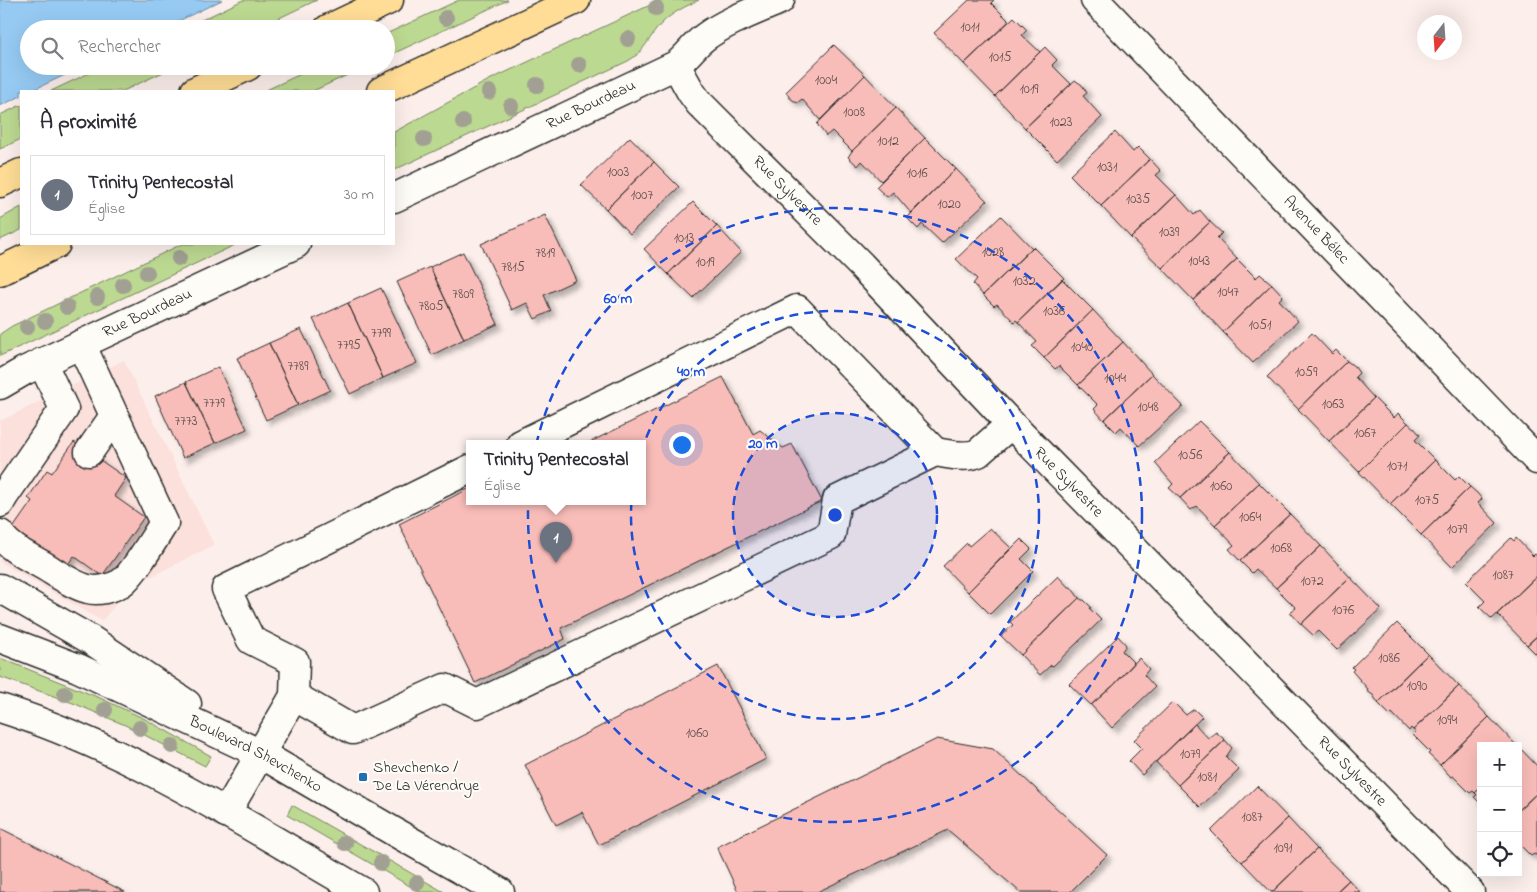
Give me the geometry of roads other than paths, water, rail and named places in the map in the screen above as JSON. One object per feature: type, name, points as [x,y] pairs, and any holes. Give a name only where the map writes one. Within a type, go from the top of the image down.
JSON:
[{"type":"main road","points":[[347,20],[389,0]]},
{"type":"main road","points":[[383,90],[576,0]]},
{"type":"main road","points":[[197,90],[229,75]]},
{"type":"main road","points":[[0,183],[20,173]]},
{"type":"main road","points":[[9,266],[54,245]]},
{"type":"street","name":"Rue Bourdeau","points":[[395,198],[676,65],[712,32],[780,0]]},
{"type":"street","name":"Avenue Bélec","points":[[1095,0],[1537,460]]},
{"type":"street","name":"Rue Sylvestre","points":[[676,65],[699,103],[861,266],[1011,424],[1470,892]]},
{"type":"street","name":"Rue Bourdeau","points":[[0,386],[42,362],[294,245]]},
{"type":"street","points":[[0,286],[9,266]]},
{"type":"street","points":[[528,440],[797,309],[935,452]]},
{"type":"street","points":[[0,534],[6,542],[56,573],[87,589],[95,590],[111,587],[122,582],[130,574],[164,523],[81,344]]},
{"type":"street","points":[[42,362],[64,409]]},
{"type":"street","points":[[0,503],[64,409],[109,404]]},
{"type":"street","points":[[90,452],[109,404]]},
{"type":"street","points":[[294,696],[353,730],[445,688],[477,704],[831,535],[837,500],[935,452],[972,456],[1011,424]]},
{"type":"street","points":[[226,813],[294,696],[295,662],[251,640],[226,589],[466,471]]},
{"type":"street","points":[[58,621],[78,585]]},
{"type":"street","points":[[0,588],[91,640],[261,754]]},
{"type":"street","name":"Boulevard Shevchenko","points":[[0,638],[78,668],[261,754],[500,892]]},
{"type":"street","points":[[0,708],[79,737],[141,765],[363,892]]},
{"type":"water","points":[[0,0],[222,0],[181,20],[20,20],[20,75],[65,75],[33,90],[20,90],[20,96],[0,106]]},
{"type":"place","name":"Trinity Pentecostal","points":[[556,563]]},
{"type":"place","name":"Shevchenko / De La Vérendrye","points":[[363,777]]}]
